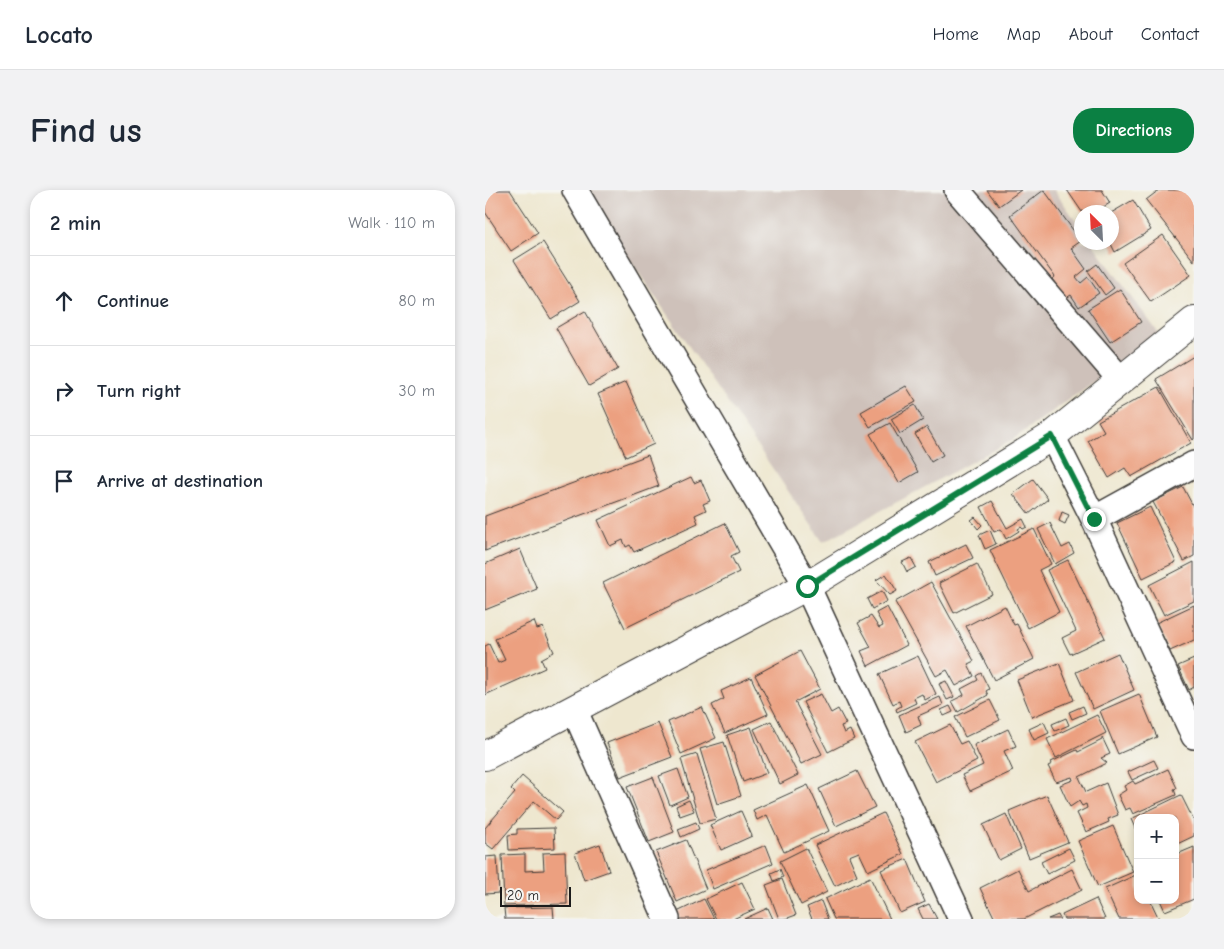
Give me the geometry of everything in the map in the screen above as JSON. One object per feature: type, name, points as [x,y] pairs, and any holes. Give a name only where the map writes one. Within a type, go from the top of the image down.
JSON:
[{"type":"street","points":[[575,190],[807,586],[961,919]]},
{"type":"street","points":[[957,190],[1120,379]]},
{"type":"street","points":[[485,756],[807,586],[1052,436],[1194,321]]},
{"type":"street","points":[[1052,436],[1094,519],[1194,736]]},
{"type":"street","points":[[1094,519],[1194,464]]},
{"type":"street","points":[[574,709],[667,919]]},
{"type":"shaded area","points":[[582,190],[1054,190],[1074,218],[1074,250],[1097,250],[1160,335],[1012,440],[823,542]]},
{"type":"building","points":[[485,190],[510,190],[538,233],[511,251],[485,212]]},
{"type":"building","points":[[987,190],[1021,190],[999,206]]},
{"type":"building","points":[[1044,190],[1074,231],[1074,246],[1071,248],[1086,269],[1076,277],[1081,283],[1088,277],[1099,293],[1079,307],[1071,295],[1066,298],[1052,279],[1055,277],[1010,215]]},
{"type":"building","points":[[1067,190],[1102,190],[1110,203],[1107,205],[1077,205]]},
{"type":"building","points":[[1159,190],[1194,190],[1194,261],[1146,200]]},
{"type":"building","points":[[1133,200],[1151,230],[1119,250],[1119,208]]},
{"type":"building","points":[[1163,235],[1191,275],[1151,302],[1123,263]]},
{"type":"building","points":[[543,242],[580,301],[551,319],[514,260]]},
{"type":"building","points":[[1097,264],[1114,288],[1105,295],[1088,271]]},
{"type":"building","points":[[1120,289],[1141,322],[1110,342],[1088,309]]},
{"type":"building","points":[[585,311],[618,369],[589,386],[556,328]]},
{"type":"building","points":[[1194,356],[1194,439],[1193,440],[1156,379]]},
{"type":"building","points":[[626,382],[654,444],[626,457],[598,394]]},
{"type":"building","points":[[906,386],[916,402],[870,427],[861,412]]},
{"type":"building","points":[[1159,387],[1191,443],[1131,477],[1125,468],[1109,478],[1088,441],[1104,431],[1098,421]]},
{"type":"building","points":[[915,405],[923,420],[900,434],[891,419]]},
{"type":"building","points":[[890,423],[918,472],[899,483],[870,434]]},
{"type":"building","points":[[927,427],[943,455],[931,462],[915,434]]},
{"type":"building","points":[[648,455],[659,486],[485,551],[485,516]]},
{"type":"building","points":[[691,477],[694,483],[701,480],[710,501],[703,504],[706,510],[695,515],[698,523],[634,552],[630,545],[626,547],[623,540],[610,546],[598,520]]},
{"type":"building","points":[[1033,479],[1048,499],[1029,514],[1013,494]]},
{"type":"building","points":[[1183,487],[1194,508],[1194,556],[1184,561],[1153,502]]},
{"type":"building","points":[[992,501],[1007,528],[1023,519],[1027,527],[1023,529],[1021,527],[1018,529],[1019,531],[1006,539],[1001,529],[994,532],[981,507]]},
{"type":"building","points":[[1150,507],[1176,562],[1143,578],[1117,523]]},
{"type":"building","points":[[1062,512],[1069,515],[1065,524],[1059,521]]},
{"type":"building","points":[[975,517],[982,525],[978,529],[971,520]]},
{"type":"building","points":[[725,523],[739,552],[731,556],[739,572],[625,628],[603,583]]},
{"type":"building","points":[[1050,523],[1062,548],[1070,544],[1074,553],[1055,564],[1038,529]]},
{"type":"building","points":[[1034,529],[1051,564],[1039,570],[1059,612],[1028,628],[990,550]]},
{"type":"building","points":[[990,530],[996,544],[985,549],[979,535]]},
{"type":"building","points":[[966,544],[973,558],[935,576],[929,562]]},
{"type":"building","points":[[520,549],[537,589],[485,610],[485,564]]},
{"type":"building","points":[[911,558],[916,567],[907,572],[902,562]]},
{"type":"building","points":[[1068,560],[1105,638],[1070,654],[1062,638],[1076,631],[1047,570]]},
{"type":"building","points":[[1194,562],[1194,601],[1164,615],[1149,585]]},
{"type":"building","points":[[977,564],[992,594],[954,613],[939,583]]},
{"type":"building","points":[[886,574],[897,591],[890,595],[876,580]]},
{"type":"building","points":[[931,582],[974,661],[968,664],[974,676],[956,686],[947,670],[936,676],[895,602]]},
{"type":"building","points":[[882,591],[887,601],[872,609],[867,599]]},
{"type":"building","points":[[1194,605],[1194,640],[1170,651],[1156,623]]},
{"type":"building","points":[[1005,606],[1014,625],[1017,624],[1034,659],[994,680],[966,626]]},
{"type":"building","points":[[887,607],[907,645],[868,666],[861,651],[871,647],[858,623],[871,616],[879,628],[883,626],[876,613]]},
{"type":"building","points":[[534,621],[537,629],[543,627],[554,652],[541,659],[545,668],[485,695],[485,646],[489,644],[498,663],[505,660],[495,639]]},
{"type":"building","points":[[800,651],[820,689],[795,702],[822,754],[801,764],[755,675]]},
{"type":"building","points":[[1118,653],[1134,690],[1093,709],[1076,672]]},
{"type":"building","points":[[918,656],[936,694],[925,700],[922,694],[914,698],[916,703],[897,712],[896,709],[901,706],[899,701],[893,704],[879,674]]},
{"type":"building","points":[[1194,659],[1194,687],[1189,690],[1178,666]]},
{"type":"building","points":[[1059,663],[1074,700],[1032,717],[1017,680]]},
{"type":"building","points":[[981,673],[989,689],[986,691],[988,695],[958,712],[952,701],[964,695],[961,689],[978,680],[976,676]]},
{"type":"building","points":[[751,677],[768,714],[725,733],[712,705],[724,699],[721,691]]},
{"type":"building","points":[[946,681],[954,697],[947,700],[939,684]]},
{"type":"building","points":[[821,694],[831,713],[838,709],[846,724],[841,726],[844,733],[850,730],[854,739],[828,752],[803,702]]},
{"type":"building","points":[[1139,694],[1157,737],[1118,754],[1100,711]]},
{"type":"building","points":[[940,697],[943,705],[918,716],[921,725],[906,732],[899,715]]},
{"type":"building","points":[[990,700],[1000,720],[965,737],[955,717]]},
{"type":"building","points":[[950,706],[953,712],[944,716],[941,710]]},
{"type":"building","points":[[1083,706],[1086,713],[1072,719],[1069,712]]},
{"type":"building","points":[[702,707],[716,738],[681,754],[668,722]]},
{"type":"building","points":[[1097,715],[1106,733],[1056,758],[1047,739]]},
{"type":"building","points":[[1066,718],[1069,725],[1055,731],[1052,724]]},
{"type":"building","points":[[771,721],[798,775],[780,784],[754,729]]},
{"type":"building","points":[[1044,722],[1049,733],[1034,740],[1029,729]]},
{"type":"building","points":[[658,723],[672,757],[620,777],[607,743]]},
{"type":"building","points":[[950,725],[960,744],[967,741],[977,761],[936,782],[915,742]]},
{"type":"building","points":[[751,727],[767,773],[743,782],[727,735]]},
{"type":"building","points":[[1008,729],[1016,746],[1004,751],[1013,771],[970,791],[962,775],[983,765],[974,745]]},
{"type":"building","points":[[1102,737],[1110,754],[1101,758],[1107,763],[1079,777],[1086,792],[1106,783],[1118,815],[1108,819],[1109,822],[1086,832],[1077,813],[1087,808],[1086,804],[1082,806],[1079,801],[1070,807],[1060,785],[1073,780],[1072,777],[1056,782],[1048,766],[1052,764],[1051,762],[1077,750],[1078,752],[1102,740]]},
{"type":"building","points":[[724,742],[741,796],[717,804],[700,749]]},
{"type":"building","points":[[697,754],[716,819],[700,823],[681,759]]},
{"type":"building","points":[[1154,760],[1158,768],[1132,780],[1128,772]]},
{"type":"building","points":[[678,769],[688,797],[670,805],[659,776]]},
{"type":"building","points":[[1168,769],[1177,788],[1174,789],[1176,795],[1133,814],[1130,808],[1125,810],[1118,795],[1126,790],[1124,786],[1133,781],[1135,784]]},
{"type":"building","points":[[857,771],[875,807],[836,826],[819,789]]},
{"type":"building","points":[[522,776],[563,812],[556,820],[534,801],[493,849],[485,843],[485,828],[515,793],[511,789]]},
{"type":"building","points":[[653,777],[674,832],[649,842],[627,787]]},
{"type":"building","points":[[808,785],[829,831],[784,852],[767,815],[757,820],[753,810]]},
{"type":"building","points":[[1047,795],[1068,842],[1029,858],[1009,811]]},
{"type":"building","points":[[1181,795],[1194,821],[1194,836],[1179,843],[1179,814],[1141,814]]},
{"type":"building","points":[[689,800],[694,811],[680,816],[676,806]]},
{"type":"building","points":[[741,811],[752,836],[721,850],[710,825]]},
{"type":"building","points":[[883,813],[903,854],[868,871],[859,852],[849,856],[857,875],[835,886],[815,845]]},
{"type":"building","points":[[1006,814],[1021,849],[999,860],[983,825]]},
{"type":"building","points":[[696,822],[699,829],[681,837],[678,829]]},
{"type":"building","points":[[1113,826],[1133,872],[1098,887],[1078,841]]},
{"type":"building","points":[[554,828],[555,848],[509,850],[508,835],[517,834],[517,829]]},
{"type":"building","points":[[686,840],[706,889],[677,902],[656,852]]},
{"type":"building","points":[[600,844],[609,871],[584,880],[575,853]]},
{"type":"building","points":[[766,845],[773,863],[713,889],[706,870]]},
{"type":"building","points":[[1194,847],[1194,899],[1165,911],[1162,904],[1179,904],[1179,853]]},
{"type":"building","points":[[806,848],[827,892],[801,905],[780,861]]},
{"type":"building","points":[[1069,848],[1075,860],[1047,874],[1041,862]]},
{"type":"building","points":[[565,852],[567,904],[504,906],[502,855],[525,854],[525,871],[544,870],[543,853]]},
{"type":"building","points":[[497,856],[499,893],[485,894],[485,857]]},
{"type":"building","points":[[907,859],[925,902],[900,913],[881,870]]},
{"type":"building","points":[[780,869],[783,877],[774,881],[771,873]]},
{"type":"building","points":[[1018,869],[1029,891],[1072,869],[1082,890],[1024,919],[995,919],[980,888]]},
{"type":"building","points":[[1134,876],[1134,904],[1152,904],[1159,919],[1119,919],[1105,889]]},
{"type":"building","points":[[870,877],[890,919],[834,919],[825,899]]},
{"type":"building","points":[[782,879],[796,915],[779,919],[766,885]]},
{"type":"building","points":[[742,882],[755,909],[733,919],[716,919],[706,899]]},
{"type":"building","points":[[704,899],[714,919],[680,919],[677,912]]},
{"type":"building","points":[[1096,899],[1105,919],[1064,919],[1062,915]]},
{"type":"building","points":[[821,901],[828,919],[812,919],[807,907]]},
{"type":"building","points":[[929,904],[937,919],[923,919],[918,909]]},
{"type":"building","points":[[553,907],[554,919],[505,919],[504,908]]},
{"type":"building","points":[[768,908],[773,919],[744,919]]},
{"type":"building","points":[[1058,915],[1060,919],[1048,919]]},
{"type":"route","points":[[807,586],[1052,436],[1094,519]]}]
